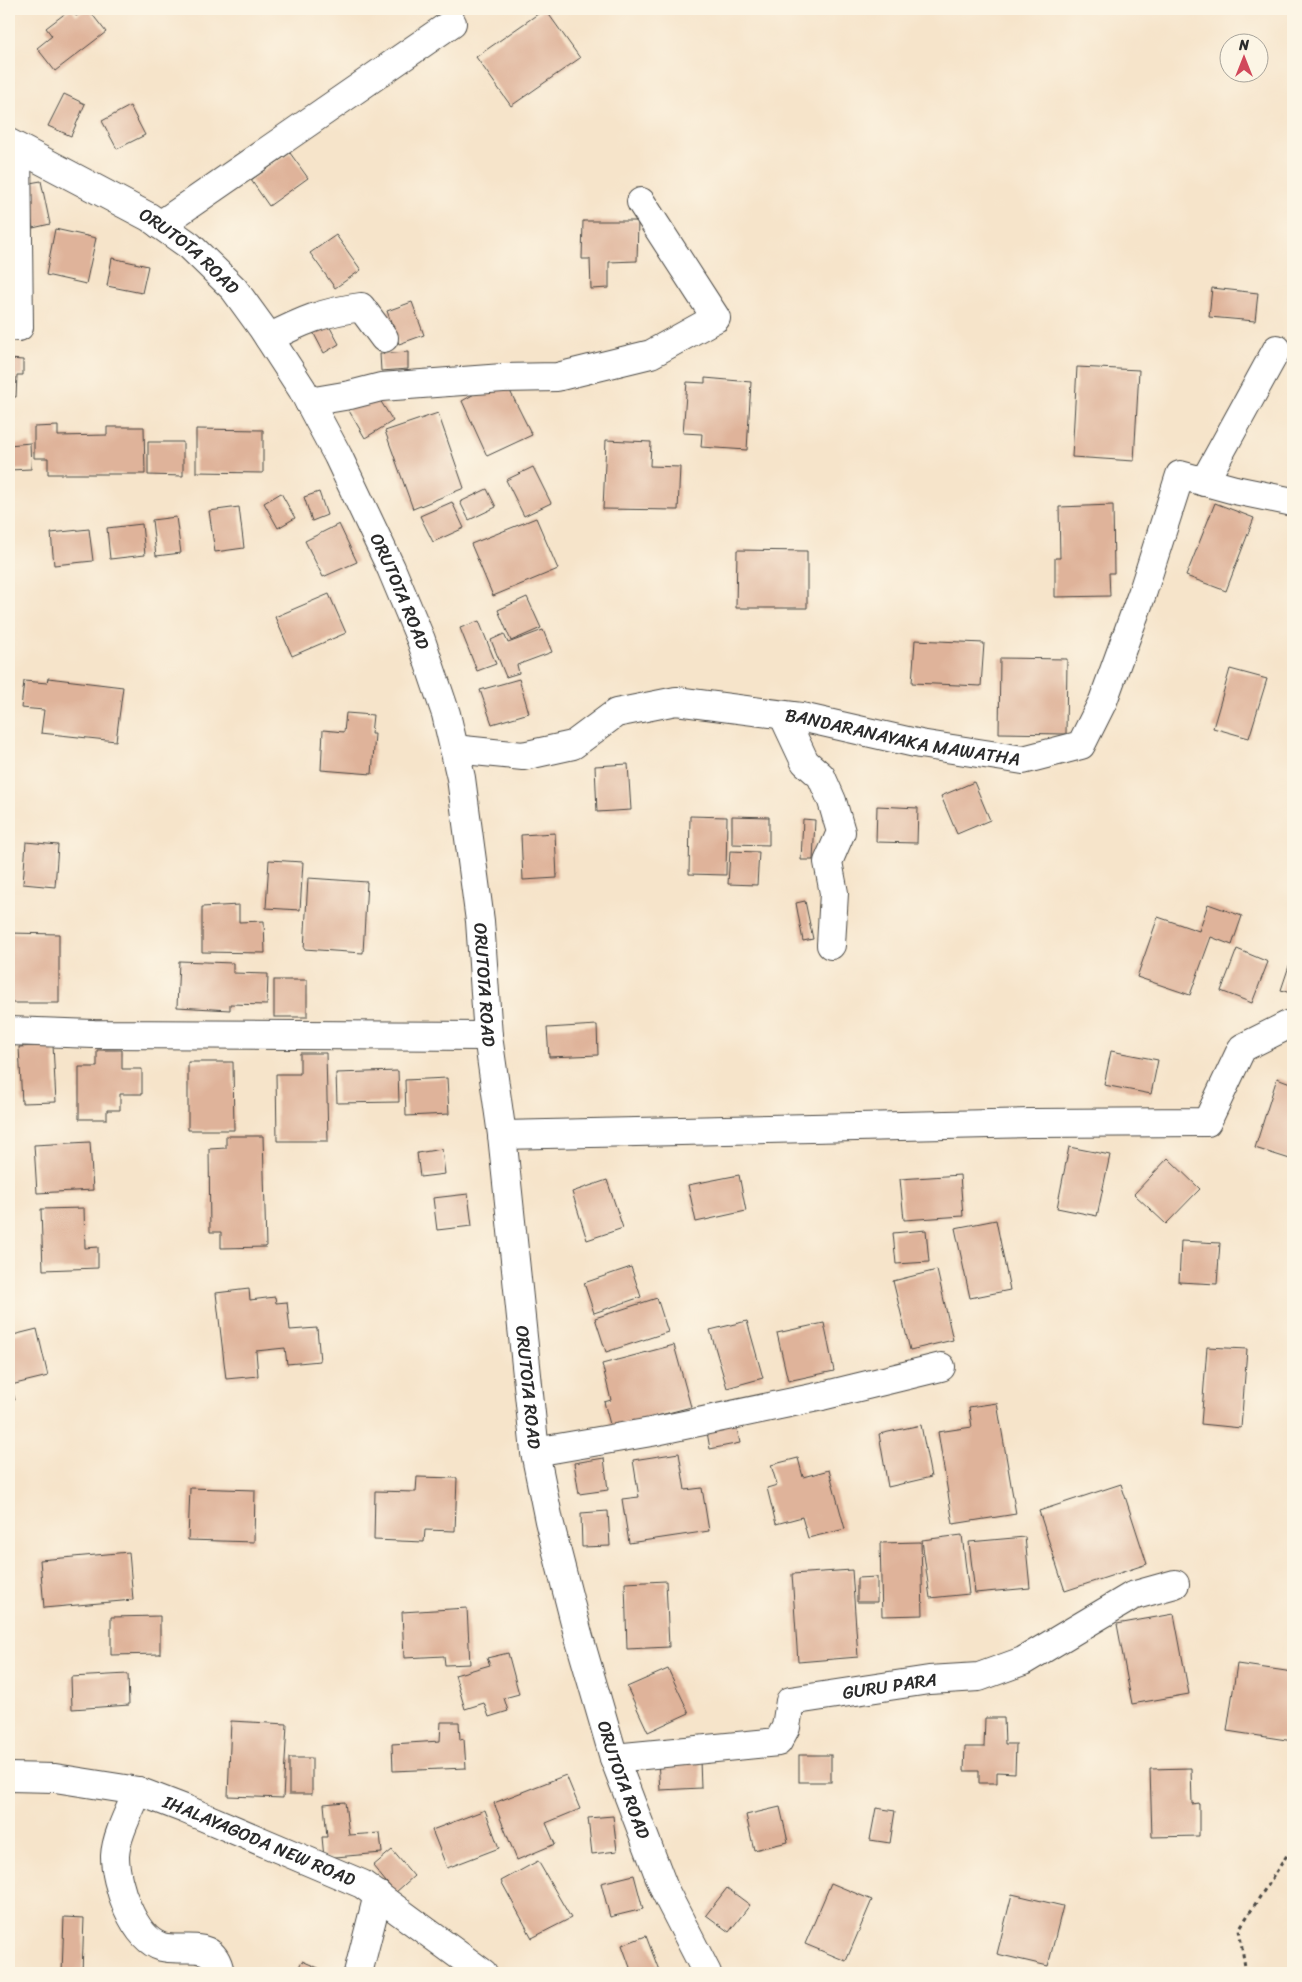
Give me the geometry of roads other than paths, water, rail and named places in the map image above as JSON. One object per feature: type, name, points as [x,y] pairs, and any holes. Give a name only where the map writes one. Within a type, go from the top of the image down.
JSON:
[{"type":"street","points":[[160,225],[452,23]]},
{"type":"street","points":[[9,326],[19,327],[13,145]]},
{"type":"street","name":"ORUTOTA ROAD","points":[[13,145],[149,217],[190,246],[234,289],[269,338],[309,402],[342,464],[391,568],[421,640],[446,714],[461,778],[480,921],[488,1036],[502,1135],[535,1452],[549,1521],[578,1634],[614,1758],[664,1891],[707,1973]]},
{"type":"street","points":[[309,402],[350,395],[381,387],[503,378],[557,377],[650,354],[716,318],[641,202]]},
{"type":"street","points":[[269,338],[305,320],[339,310],[360,307],[384,338]]},
{"type":"street","points":[[1204,482],[1277,349]]},
{"type":"street","name":"BANDARANAYAKA MAWATHA","points":[[454,749],[522,756],[573,746],[616,712],[676,701],[801,717],[920,744],[1022,760],[1081,745],[1106,692],[1143,591],[1180,475],[1235,490],[1293,502]]},
{"type":"street","points":[[783,715],[805,762],[821,776],[832,801],[841,832],[828,862],[834,892],[831,946]]},
{"type":"street","points":[[502,1135],[1031,1123],[1207,1122],[1242,1048],[1293,1024]]},
{"type":"street","points":[[9,1031],[94,1034],[488,1036]]},
{"type":"street","points":[[535,1452],[650,1432],[822,1396],[941,1367]]},
{"type":"street","name":"GURU PARA","points":[[614,1758],[778,1742],[786,1727],[790,1701],[929,1680],[979,1677],[1023,1661],[1132,1596],[1175,1584]]},
{"type":"street","name":"IHALAYAGODA NEW ROAD","points":[[9,1777],[56,1778],[138,1791],[303,1858],[362,1884],[482,1973]]},
{"type":"street","points":[[138,1791],[121,1832],[115,1856],[127,1907],[139,1930],[152,1941],[161,1947],[186,1947],[208,1951],[215,1958],[220,1973]]},
{"type":"street","points":[[358,1973],[378,1895]]}]
